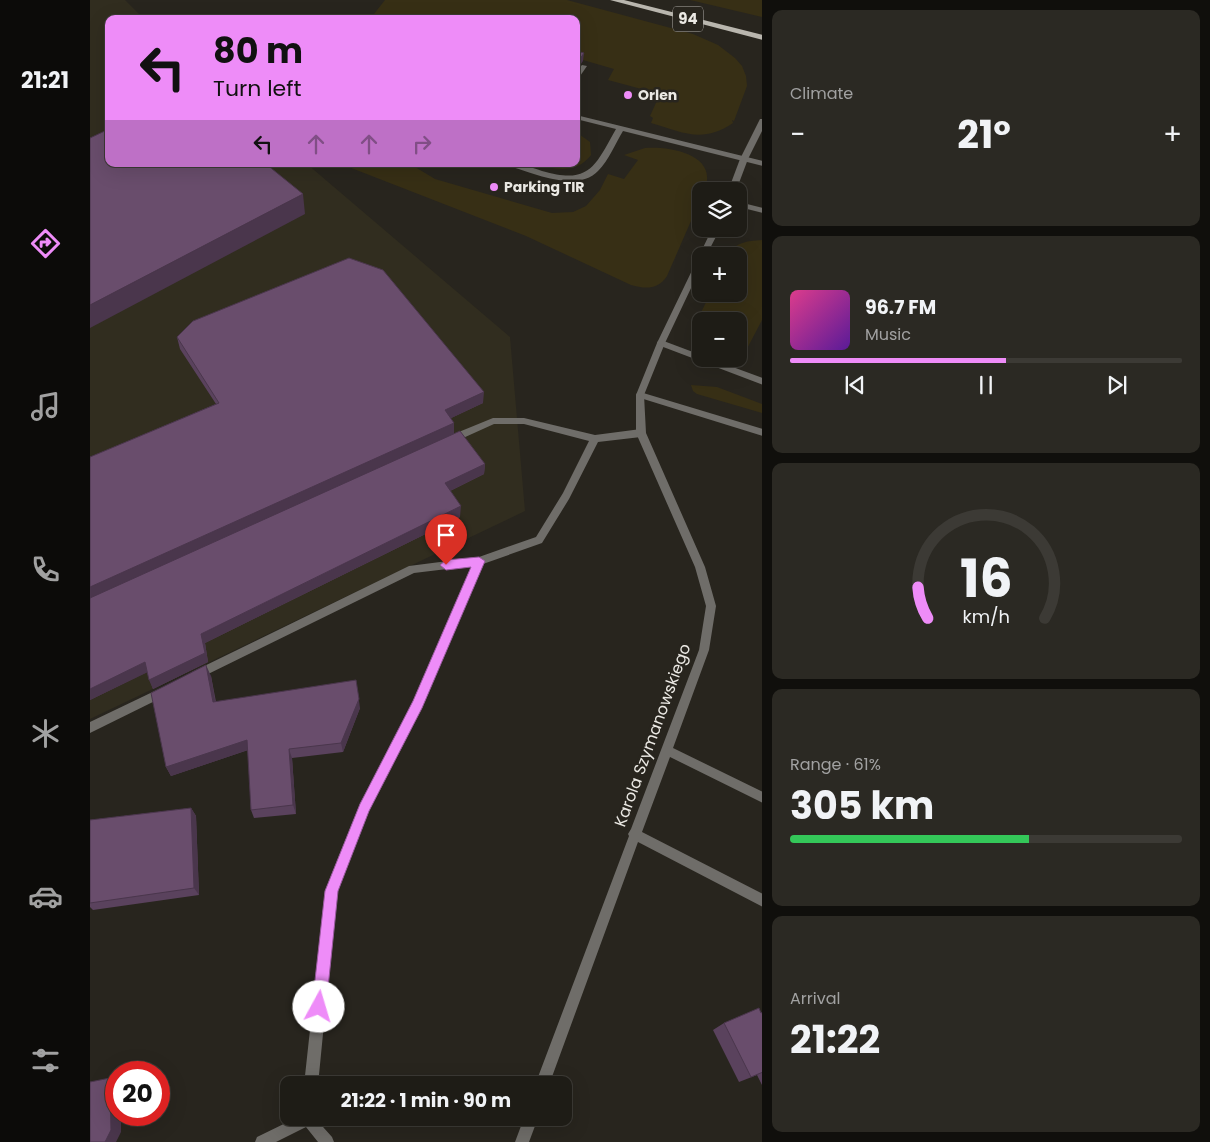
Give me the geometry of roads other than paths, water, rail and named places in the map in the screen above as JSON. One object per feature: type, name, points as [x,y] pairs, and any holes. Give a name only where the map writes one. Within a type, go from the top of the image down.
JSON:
[{"type":"main road","name":"94","points":[[614,0],[762,38]]},
{"type":"street","points":[[580,72],[584,66]]},
{"type":"street","points":[[580,118],[762,164]]},
{"type":"street","points":[[735,182],[744,158],[762,121]]},
{"type":"street","points":[[523,167],[559,177],[577,178],[593,172],[620,129]]},
{"type":"street","points":[[747,206],[762,211]]},
{"type":"street","name":"Karola Szymanowskiego","points":[[545,1076],[704,650],[711,606],[700,567],[641,433],[640,395],[661,342],[692,278]]},
{"type":"street","points":[[661,342],[692,354]]},
{"type":"street","points":[[724,367],[762,382]]},
{"type":"street","points":[[640,395],[762,433]]},
{"type":"street","points":[[439,446],[493,420],[524,421],[595,439],[641,433]]},
{"type":"street","points":[[90,728],[413,569],[479,561],[539,540],[566,496],[595,439]]},
{"type":"street","points":[[312,1076],[331,891],[364,808],[418,704],[479,561]]},
{"type":"street","points":[[666,750],[742,786],[762,798]]},
{"type":"street","points":[[634,834],[762,901]]},
{"type":"street","points":[[262,1142],[292,1126]]},
{"type":"street","points":[[314,1126],[327,1142]]},
{"type":"street","points":[[522,1142],[527,1126]]},
{"type":"place","name":"Orlen","points":[[628,95]]},
{"type":"place","name":"Parking TIR","points":[[494,187]]}]
